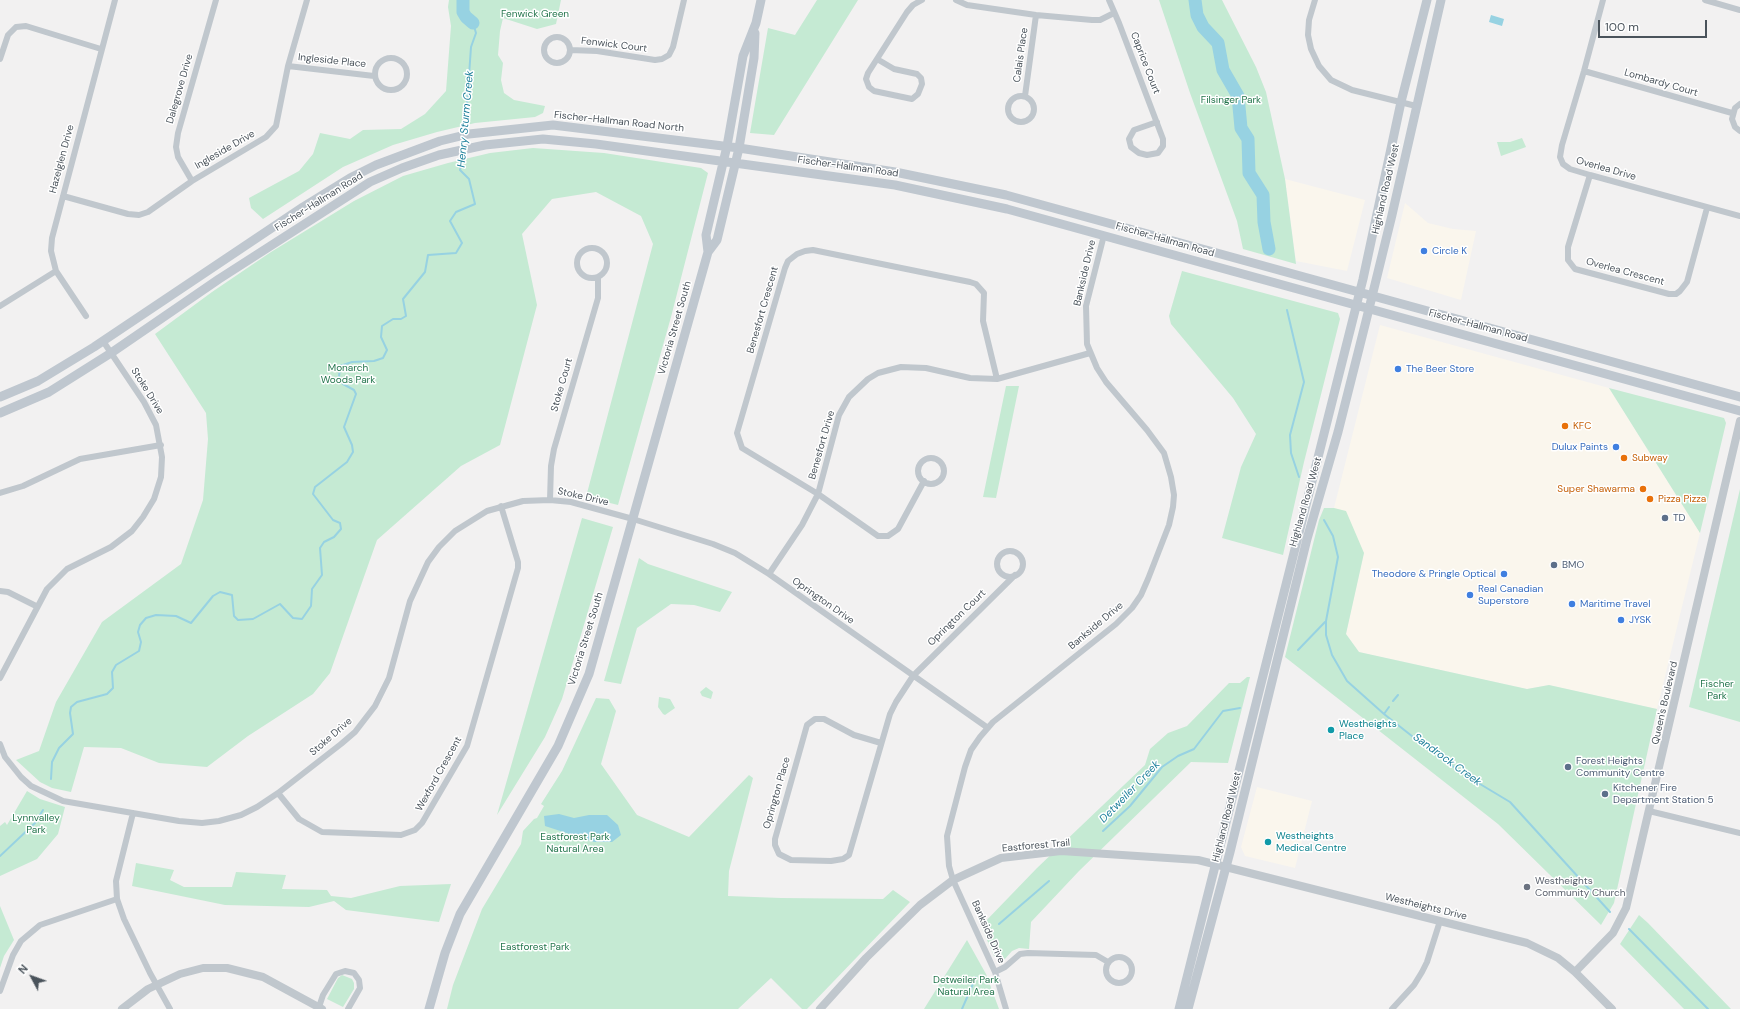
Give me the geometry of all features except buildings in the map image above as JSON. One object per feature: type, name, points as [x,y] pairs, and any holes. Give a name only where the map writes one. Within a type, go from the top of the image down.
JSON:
[{"type":"main road","name":"Victoria Street South","points":[[429,1009],[445,953],[460,914],[558,746],[589,674],[708,252],[717,240],[739,148],[754,58],[756,23],[761,0]]},
{"type":"main road","name":"Highland Road West","points":[[1178,1009],[1356,305],[1401,102],[1427,0]]},
{"type":"main road","name":"Highland Road West","points":[[1188,1009],[1226,867],[1288,611],[1369,308],[1441,0]]},
{"type":"main road","name":"Victoria Street South","points":[[708,252],[706,236],[724,161],[743,56],[756,23]]},
{"type":"main road","name":"Fischer-Hallman Road North","points":[[486,132],[553,125],[727,146]]},
{"type":"main road","name":"Fischer-Hallman Road","points":[[0,397],[38,381],[103,341],[303,207],[350,178],[393,157],[440,141],[486,132]]},
{"type":"main road","name":"Fischer-Hallman Road","points":[[0,413],[49,392],[111,353],[219,279],[351,193],[402,168],[439,155],[486,144],[528,140],[564,140],[735,162],[895,185],[1007,208],[1740,410]]},
{"type":"main road","name":"Fischer-Hallman Road","points":[[727,146],[894,172],[1006,195],[1740,396]]},
{"type":"street","name":"Hazelglen Drive","points":[[86,316],[56,271],[51,251],[52,238],[115,0]]},
{"type":"street","name":"Dalegrove Drive","points":[[192,181],[182,165],[176,147],[178,133],[216,0]]},
{"type":"street","name":"Ingleside Drive","points":[[63,196],[128,214],[139,215],[148,212],[192,181],[266,137],[276,126],[288,66],[307,0]]},
{"type":"street","name":"Fenwick Court","points":[[570,50],[597,51],[655,60],[662,59],[669,55],[673,47],[684,0]]},
{"type":"street","points":[[877,59],[894,69],[916,74],[921,78],[922,84],[918,94],[912,99],[874,91],[869,87],[866,79],[868,73],[907,12],[913,5],[922,0]]},
{"type":"street","points":[[956,0],[966,5],[1036,15],[1092,20],[1100,20],[1114,13]]},
{"type":"street","name":"Caprice Court","points":[[1108,0],[1163,139],[1163,146],[1158,153],[1147,155],[1139,153],[1131,147],[1128,139],[1134,130],[1156,122]]},
{"type":"street","points":[[1315,0],[1309,20],[1308,35],[1311,49],[1319,66],[1331,80],[1352,90],[1416,106]]},
{"type":"street","name":"Overlea Drive","points":[[1603,0],[1562,145],[1560,157],[1563,164],[1570,169],[1590,175],[1740,216]]},
{"type":"street","points":[[1705,0],[1740,10]]},
{"type":"street","name":"Calais Place","points":[[1025,96],[1036,15]]},
{"type":"street","points":[[0,59],[8,36],[16,27],[26,26],[101,49]]},
{"type":"street","name":"Fenwick Court","points":[[556,37],[566,40],[570,50],[566,58],[556,63],[548,60],[544,49],[549,40],[556,37]]},
{"type":"street","name":"Ingleside Place","points":[[389,58],[400,60],[406,66],[407,71],[405,83],[400,88],[392,90],[382,88],[374,76],[378,64],[383,59],[389,58]]},
{"type":"street","name":"Ingleside Place","points":[[288,66],[374,76]]},
{"type":"street","name":"Lombardy Court","points":[[1584,71],[1732,113]]},
{"type":"street","name":"Calais Place","points":[[1025,96],[1034,104],[1034,112],[1028,121],[1018,122],[1010,116],[1009,105],[1015,97],[1025,96]]},
{"type":"street","points":[[1740,104],[1732,113],[1733,124],[1740,131]]},
{"type":"street","name":"Overlea Crescent","points":[[1590,175],[1568,247],[1568,260],[1571,265],[1582,271],[1669,294],[1676,294],[1687,282],[1707,208]]},
{"type":"street","name":"Bankside Drive","points":[[1006,1009],[995,972],[953,880],[949,866],[947,846],[949,827],[965,767],[971,750],[988,728],[1116,624],[1132,608],[1141,596],[1169,525],[1174,495],[1170,473],[1164,453],[1147,430],[1106,382],[1090,353],[1087,344],[1086,306],[1104,235]]},
{"type":"street","name":"Stoke Court","points":[[550,500],[551,466],[554,449],[598,298],[598,278],[607,268],[607,257],[600,249],[594,247],[586,249],[577,258],[577,266],[584,276],[598,278]]},
{"type":"street","name":"Benesfort Crescent","points":[[924,481],[898,529],[888,536],[883,536],[873,534],[818,494],[742,448],[738,433],[785,268],[797,254],[813,250],[976,284],[984,294],[983,321],[996,379]]},
{"type":"street","points":[[0,306],[56,271]]},
{"type":"street","name":"Stoke Drive","points":[[0,678],[36,606],[47,589],[60,574],[78,562],[119,542],[132,531],[144,517],[154,499],[161,477],[162,457],[156,424],[144,402],[103,341]]},
{"type":"street","name":"Benesfort Drive","points":[[769,574],[802,525],[818,494],[840,415],[849,397],[868,379],[890,369],[908,367],[926,368],[970,378],[996,379],[1090,353]]},
{"type":"street","name":"Queen's Boulevard","points":[[1575,972],[1613,933],[1626,908],[1740,421]]},
{"type":"street","points":[[0,493],[23,486],[80,460],[160,445]]},
{"type":"street","points":[[929,458],[939,460],[944,470],[942,478],[932,484],[924,481],[919,474],[920,464],[929,458]]},
{"type":"street","name":"Stoke Drive","points":[[0,744],[3,758],[31,786],[48,795],[63,800],[179,821],[202,823],[219,821],[241,815],[257,807],[278,793],[341,744],[355,732],[375,706],[389,678],[410,601],[428,562],[439,547],[455,530],[470,520],[501,506],[523,501],[550,500],[571,502],[633,519]]},
{"type":"street","name":"Wexford Crescent","points":[[278,793],[299,819],[322,832],[401,835],[415,830],[422,823],[467,746],[518,568],[518,562],[501,506]]},
{"type":"street","name":"Oprington Drive","points":[[633,519],[713,544],[735,553],[769,574],[988,728]]},
{"type":"street","name":"Oprington Court","points":[[913,676],[1015,576],[1022,568],[1021,557],[1013,551],[1004,552],[998,560],[999,570],[1004,575],[1015,576]]},
{"type":"street","points":[[0,591],[8,592],[36,606]]},
{"type":"street","name":"Oprington Place","points":[[881,743],[854,735],[824,719],[815,719],[807,725],[775,839],[775,845],[779,854],[791,860],[831,861],[843,859],[849,855],[890,714],[913,676]]},
{"type":"street","points":[[1649,811],[1740,834]]},
{"type":"street","points":[[132,813],[116,881],[117,900],[124,919],[170,1009]]},
{"type":"street","name":"Eastforest Trail","points":[[820,1009],[866,958],[920,905],[953,880],[1001,858],[1061,852],[1180,858],[1214,864]]},
{"type":"street","name":"Westheights Drive","points":[[1214,864],[1527,943],[1543,949],[1558,958],[1575,972],[1612,1009]]},
{"type":"street","points":[[0,991],[13,955],[21,941],[40,925],[117,900]]},
{"type":"street","points":[[1392,1009],[1414,986],[1422,972],[1440,921]]},
{"type":"street","points":[[995,972],[1005,967],[1020,954],[1028,953],[1096,955],[1108,962]]},
{"type":"street","points":[[1117,956],[1127,959],[1132,968],[1130,978],[1119,983],[1112,981],[1106,974],[1108,962],[1117,956]]},
{"type":"street","points":[[122,1009],[141,993],[156,984],[180,974],[203,968],[227,968],[263,977],[321,1008],[323,995],[336,974],[345,971],[354,973],[359,980],[360,988],[348,1009]]},
{"type":"shaded area","points":[[1285,179],[1365,200],[1347,271],[1296,261]]},
{"type":"shaded area","points":[[1405,203],[1428,223],[1453,229],[1476,231],[1461,300],[1387,278]]},
{"type":"shaded area","points":[[1380,325],[1609,388],[1700,533],[1657,709],[1549,685],[1527,689],[1359,652],[1346,634],[1364,553],[1334,508]]},
{"type":"shaded area","points":[[1257,787],[1312,801],[1295,868],[1245,856],[1241,847]]},
{"type":"green space","name":"Fenwick Green","points":[[449,0],[561,0],[556,24],[537,29],[503,18],[500,31],[498,55],[503,63],[501,80],[504,93],[514,100],[545,106],[543,113],[535,117],[475,123],[393,145],[343,167],[263,219],[251,208],[249,198],[299,171],[313,154],[320,133],[350,139],[363,130],[401,129],[425,114],[446,91],[451,26],[448,7]]},
{"type":"green space","points":[[817,0],[858,0],[774,135],[750,133],[768,28],[795,35]]},
{"type":"green space","name":"Filsinger Park","points":[[1159,0],[1222,0],[1256,67],[1266,92],[1285,179],[1296,264],[1243,249],[1237,221],[1190,93]]},
{"type":"green space","points":[[1522,138],[1526,147],[1501,156],[1497,142],[1510,142]]},
{"type":"green space","name":"Monarch Woods Park","points":[[533,148],[604,153],[701,168],[708,173],[671,317],[618,505],[586,497],[653,244],[641,216],[596,192],[552,199],[522,234],[537,305],[500,445],[461,466],[377,540],[330,673],[313,694],[248,736],[207,767],[159,763],[121,748],[84,747],[71,792],[52,788],[40,782],[16,760],[39,751],[56,702],[102,622],[181,564],[203,500],[208,439],[206,413],[155,334],[212,292],[271,252],[354,201],[403,176],[490,153]]},
{"type":"green space","points":[[1182,271],[1338,313],[1340,319],[1304,462],[1283,555],[1222,538],[1241,467],[1256,434],[1233,398],[1171,324],[1169,316]]},
{"type":"green space","points":[[1006,386],[1019,386],[996,498],[983,497]]},
{"type":"green space","points":[[1609,388],[1724,418],[1726,423],[1700,533]]},
{"type":"green space","name":"Fischer Park","points":[[1740,489],[1740,722],[1689,707]]},
{"type":"green space","points":[[1324,508],[1334,508],[1346,511],[1364,553],[1346,634],[1359,652],[1527,689],[1549,685],[1657,709],[1614,903],[1601,925],[1498,824],[1285,657],[1319,520]]},
{"type":"green space","points":[[582,518],[613,527],[562,699],[545,737],[497,815]]},
{"type":"green space","points":[[639,558],[648,564],[732,592],[720,612],[694,605],[671,604],[637,628],[621,684],[604,681]]},
{"type":"green space","points":[[1247,677],[1250,677],[1228,763],[1191,762],[1079,871],[1031,922],[1029,949],[1019,948],[1012,951],[1004,960],[994,956],[981,926],[1037,868],[1145,765],[1150,749],[1168,733],[1187,726],[1229,683],[1240,683]]},
{"type":"green space","points":[[706,687],[713,692],[711,699],[702,696],[700,692]]},
{"type":"green space","points":[[659,697],[670,699],[675,708],[665,715],[663,714],[658,707]]},
{"type":"green space","name":"Eastforest Park","points":[[596,698],[609,699],[616,711],[601,764],[637,815],[689,837],[749,775],[753,778],[729,871],[728,896],[883,899],[893,890],[910,902],[807,1009],[802,1009],[771,978],[738,1009],[447,1009],[453,985],[482,909],[521,844],[523,831],[534,819],[537,818],[544,806],[541,804],[562,771]]},
{"type":"green space","name":"Lynnvalley Park","points":[[27,791],[40,799],[65,807],[58,834],[37,859],[0,876],[0,826],[5,822],[7,825]]},
{"type":"green space","points":[[136,863],[174,870],[170,880],[184,887],[232,887],[236,872],[286,875],[282,889],[327,890],[331,896],[351,898],[400,886],[451,884],[439,922],[346,910],[334,901],[309,907],[225,905],[132,886]]},
{"type":"green space","points":[[0,906],[14,940],[4,956],[0,968]]},
{"type":"green space","points":[[1639,915],[1731,1009],[1684,1009],[1620,944]]},
{"type":"green space","name":"Detweiler Park Natural Area","points":[[967,940],[986,974],[999,1009],[924,1009]]},
{"type":"green space","points":[[342,975],[352,979],[354,983],[354,989],[343,1007],[327,999],[338,978]]},
{"type":"water","points":[[1491,15],[1504,19],[1502,26],[1489,22]]},
{"type":"water","points":[[559,814],[574,818],[589,815],[607,815],[618,825],[621,835],[612,842],[594,842],[545,826],[544,816]]},
{"type":"waterway","name":"Henry Sturm Creek","points":[[463,0],[463,12],[473,23]]},
{"type":"waterway","name":"Sandrock Creek","points":[[1195,0],[1197,15],[1203,27],[1218,43],[1223,70],[1238,96],[1241,128],[1248,139],[1249,173],[1263,195],[1264,222],[1269,249]]},
{"type":"waterway","name":"Henry Sturm Creek","points":[[465,133],[471,47],[476,33],[473,23]]},
{"type":"waterway","name":"Henry Sturm Creek","points":[[51,779],[52,762],[59,748],[73,734],[70,713],[71,707],[77,702],[107,694],[113,688],[112,672],[116,665],[139,651],[141,642],[138,632],[140,625],[146,618],[156,615],[176,616],[191,623],[213,596],[220,592],[232,595],[234,616],[238,620],[253,619],[280,604],[293,618],[302,619],[311,606],[312,589],[322,575],[320,548],[324,542],[334,537],[341,529],[340,523],[333,520],[313,494],[315,487],[347,462],[353,452],[352,445],[344,427],[356,394],[354,390],[343,384],[339,377],[340,366],[352,362],[374,361],[383,358],[387,350],[381,337],[382,326],[393,319],[401,319],[406,316],[403,299],[425,272],[428,255],[456,253],[462,243],[450,221],[456,212],[475,204],[469,179],[460,170],[463,153]]},
{"type":"waterway","name":"Sandrock Creek","points":[[1287,310],[1304,382],[1290,435],[1291,453],[1299,477]]},
{"type":"waterway","name":"Sandrock Creek","points":[[1324,520],[1333,536],[1338,557],[1326,621],[1326,635],[1332,655],[1347,681],[1384,714],[1422,744],[1465,775],[1510,802],[1610,912]]},
{"type":"waterway","name":"Detweiler Creek","points":[[1298,650],[1325,622]]},
{"type":"waterway","points":[[1393,701],[1398,695]]},
{"type":"waterway","points":[[1384,714],[1389,707]]},
{"type":"waterway","name":"Detweiler Creek","points":[[1103,831],[1130,806],[1162,767],[1178,756],[1194,749],[1223,711],[1240,708]]},
{"type":"waterway","name":"Henry Sturm Creek","points":[[0,856],[35,823],[43,810]]},
{"type":"waterway","name":"Detweiler Creek","points":[[999,924],[1049,881]]},
{"type":"waterway","name":"Sandrock Creek","points":[[1629,929],[1708,1009]]},
{"type":"waterway","name":"Detweiler Creek","points":[[962,1009],[976,977]]},
{"type":"place","name":"Circle K","points":[[1424,251]]},
{"type":"place","name":"The Beer Store","points":[[1398,369]]},
{"type":"place","name":"KFC","points":[[1565,426]]},
{"type":"place","name":"Dulux Paints","points":[[1616,447]]},
{"type":"place","name":"Subway","points":[[1624,458]]},
{"type":"place","name":"Super Shawarma","points":[[1643,489]]},
{"type":"place","name":"Pizza Pizza","points":[[1650,499]]},
{"type":"place","name":"TD","points":[[1665,518]]},
{"type":"place","name":"BMO","points":[[1554,565]]},
{"type":"place","name":"Theodore & Pringle Optical","points":[[1504,574]]},
{"type":"place","name":"Real Canadian Superstore","points":[[1470,595]]},
{"type":"place","name":"Maritime Travel","points":[[1572,604]]},
{"type":"place","name":"JYSK","points":[[1621,620]]},
{"type":"place","name":"Westheights Place","points":[[1331,730]]},
{"type":"place","name":"Forest Heights Community Centre","points":[[1568,767]]},
{"type":"place","name":"Kitchener Fire Department Station 5","points":[[1605,794]]},
{"type":"place","name":"Westheights Medical Centre","points":[[1268,842]]},
{"type":"place","name":"Westheights Community Church","points":[[1527,887]]},
{"type":"park label","name":"Eastforest Park Natural Area","points":[[575,842]]}]
